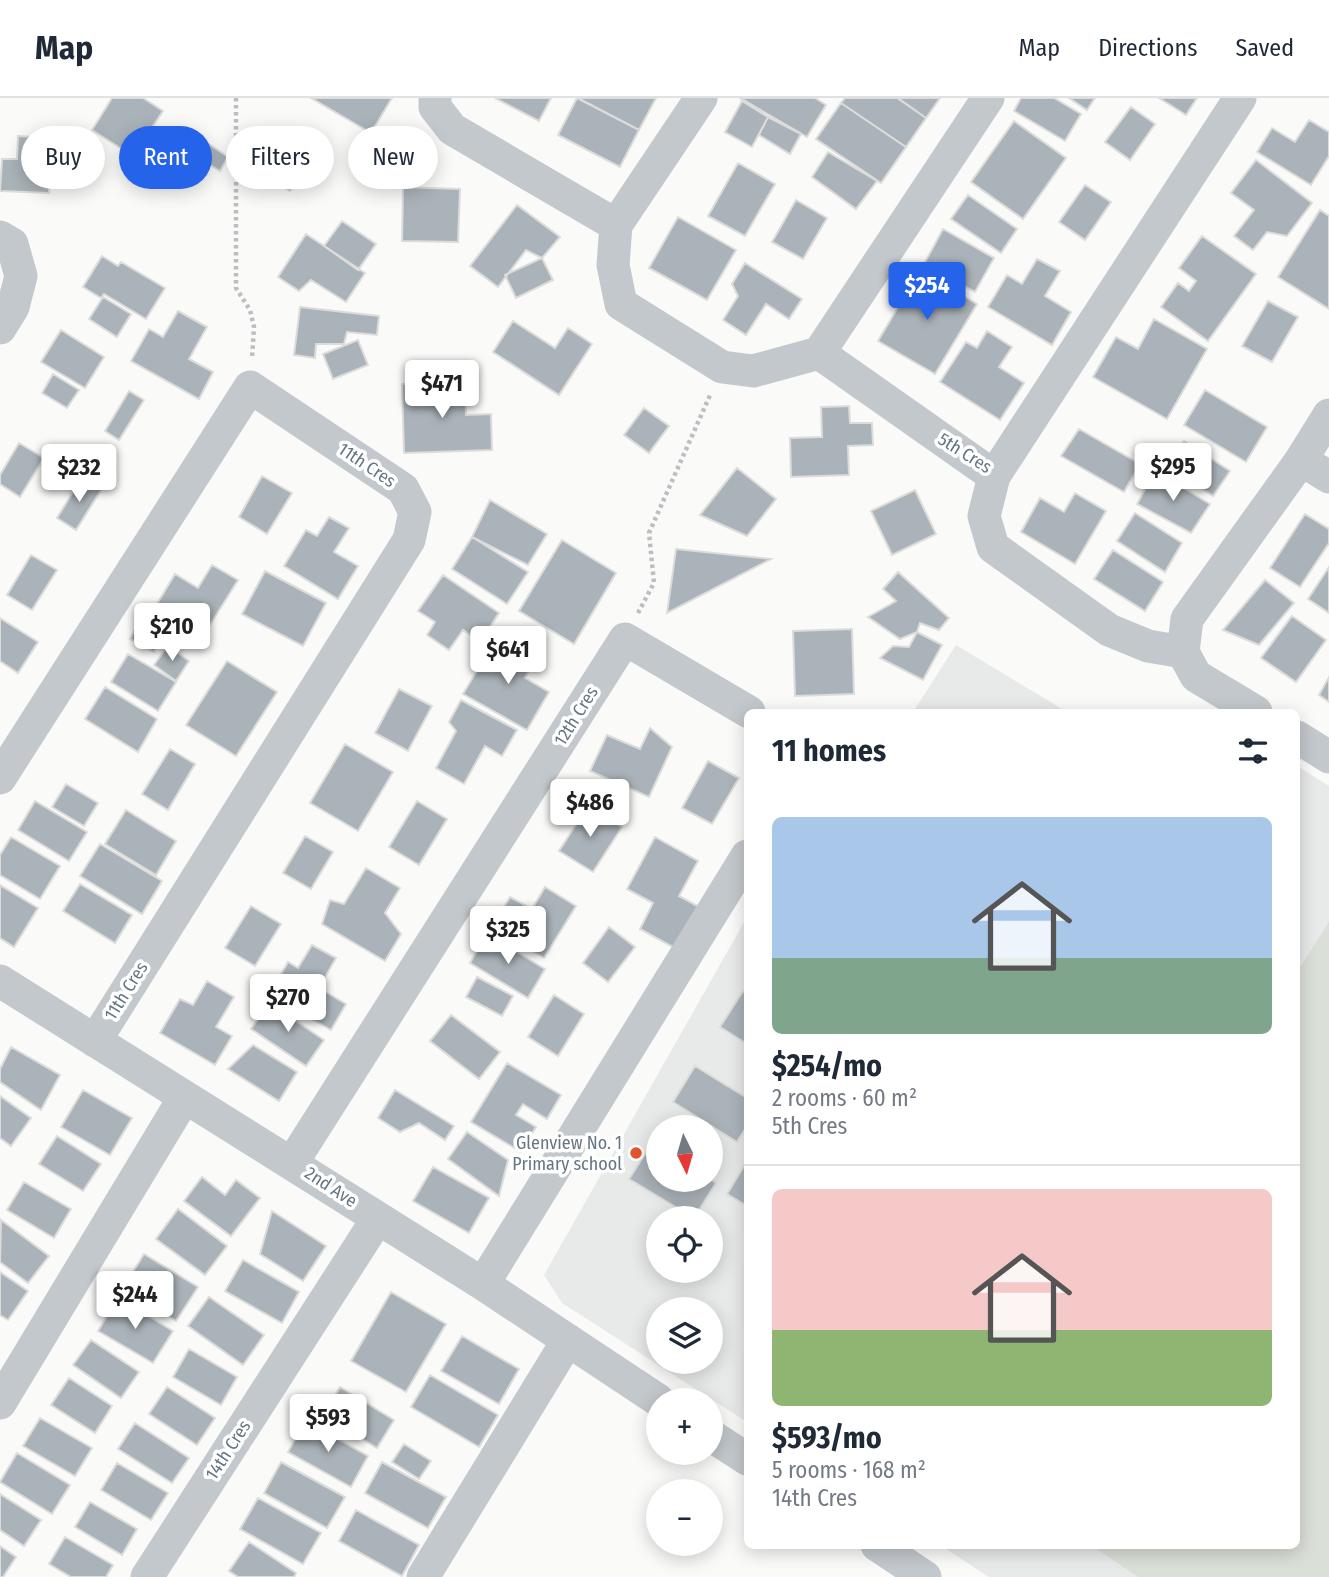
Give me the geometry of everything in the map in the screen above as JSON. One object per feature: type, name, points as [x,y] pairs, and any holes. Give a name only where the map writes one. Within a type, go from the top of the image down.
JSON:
[{"type":"street","points":[[435,98],[435,107],[452,129],[616,225]]},
{"type":"street","points":[[701,98],[616,225],[613,265],[621,304],[722,367],[753,371],[819,353],[988,98]]},
{"type":"street","name":"5th Cres","points":[[819,353],[994,476],[1240,98]]},
{"type":"street","points":[[0,237],[12,244],[21,276],[13,307],[0,328]]},
{"type":"street","points":[[0,778],[250,387]]},
{"type":"street","name":"11th Cres","points":[[95,1041],[409,540],[415,512],[402,489],[250,387]]},
{"type":"street","points":[[1189,664],[1187,619],[1301,460],[1329,415]]},
{"type":"street","points":[[1301,460],[1329,477]]},
{"type":"street","points":[[994,476],[984,516],[993,547],[1109,630],[1189,664],[1252,709]]},
{"type":"street","points":[[625,639],[745,709]]},
{"type":"street","name":"12th Cres","points":[[292,1163],[625,639]]},
{"type":"street","points":[[1300,739],[1329,757]]},
{"type":"street","points":[[484,1284],[744,861]]},
{"type":"street","name":"2nd Ave","points":[[0,981],[484,1284],[646,1392]]},
{"type":"street","points":[[0,1402],[184,1098]]},
{"type":"street","name":"14th Cres","points":[[147,1577],[378,1218]]},
{"type":"street","points":[[423,1577],[568,1340]]},
{"type":"street","points":[[723,1443],[744,1457]]},
{"type":"street","points":[[883,1549],[925,1577]]},
{"type":"path","points":[[236,98],[236,288],[250,310],[254,327],[250,387]]},
{"type":"path","points":[[625,639],[654,583],[649,533],[722,367]]},
{"type":"shaded area","points":[[956,645],[1062,709],[915,709]]},
{"type":"shaded area","points":[[1300,768],[1329,786],[1329,1577],[989,1577],[946,1549],[1300,1549]]},
{"type":"shaded area","name":"Glenview No. 1 Primary school","points":[[744,922],[744,1420],[723,1407],[723,1388],[694,1388],[672,1374],[723,1374],[723,1297],[646,1297],[646,1357],[562,1303],[544,1275]]},
{"type":"shaded area","points":[[1329,922],[1329,1577],[1138,1577],[1097,1549],[1300,1549],[1300,967]]},
{"type":"building","points":[[112,98],[143,98],[163,111],[153,126],[119,126],[119,147],[105,138],[105,126],[94,126]]},
{"type":"building","points":[[311,98],[392,98],[375,126],[359,126]]},
{"type":"building","points":[[495,98],[551,98],[539,121]]},
{"type":"building","points":[[577,98],[639,130],[620,167],[558,135]]},
{"type":"building","points":[[578,98],[656,98],[639,130]]},
{"type":"building","points":[[740,98],[815,98],[826,105],[807,137]]},
{"type":"building","points":[[845,98],[897,98],[926,118],[906,147],[841,103]]},
{"type":"building","points":[[898,98],[940,98],[926,118]]},
{"type":"building","points":[[1021,98],[1054,98],[1081,114],[1065,141],[1014,111]]},
{"type":"building","points":[[1069,98],[1095,98],[1087,110]]},
{"type":"building","points":[[1159,98],[1197,98],[1186,115]]},
{"type":"building","points":[[742,101],[768,117],[752,147],[725,132]]},
{"type":"building","points":[[841,103],[906,147],[881,183],[816,139]]},
{"type":"building","points":[[1131,107],[1155,124],[1130,160],[1105,142]]},
{"type":"building","points":[[768,117],[801,134],[790,154],[759,135]]},
{"type":"building","points":[[1309,120],[1329,132],[1329,156],[1311,185],[1257,152],[1272,128],[1295,142]]},
{"type":"building","points":[[1014,121],[1066,158],[1023,219],[971,182]]},
{"type":"building","points":[[18,136],[21,136],[21,189],[49,189],[49,193],[0,191],[2,159],[17,159]]},
{"type":"building","points":[[212,146],[226,156],[220,171],[212,166]]},
{"type":"building","points":[[828,152],[877,181],[856,209],[812,177]]},
{"type":"building","points":[[1256,160],[1312,203],[1287,236],[1267,232],[1253,250],[1234,236],[1254,210],[1231,193]]},
{"type":"building","points":[[738,163],[775,184],[745,236],[708,216]]},
{"type":"building","points":[[1085,185],[1111,202],[1085,240],[1059,222]]},
{"type":"building","points":[[403,189],[460,189],[458,242],[402,241]]},
{"type":"building","points":[[968,195],[1017,229],[1001,253],[951,219]]},
{"type":"building","points":[[796,200],[827,218],[803,259],[772,242]]},
{"type":"building","points":[[517,205],[560,237],[542,258],[526,250],[498,287],[470,266]]},
{"type":"building","points":[[1320,210],[1329,216],[1329,309],[1278,277]]},
{"type":"building","points":[[678,217],[736,250],[707,300],[649,268]]},
{"type":"building","points":[[342,221],[376,244],[358,270],[324,246]]},
{"type":"building","points":[[943,229],[994,258],[975,292],[924,264]]},
{"type":"building","points":[[306,234],[365,273],[346,302],[311,280],[299,291],[278,277]]},
{"type":"building","points":[[1202,236],[1256,274],[1208,341],[1161,307],[1178,283],[1189,291],[1196,281],[1179,268]]},
{"type":"building","points":[[102,256],[118,266],[121,262],[165,288],[146,319],[104,294],[101,298],[83,287]]},
{"type":"building","points":[[542,258],[553,280],[516,298],[505,275]]},
{"type":"building","points":[[1037,259],[1060,271],[1045,296],[1071,312],[1052,345],[988,307],[1007,275],[1022,284]]},
{"type":"building","points":[[745,263],[802,299],[789,319],[766,304],[746,335],[723,320],[738,296],[732,284]]},
{"type":"building","points":[[920,270],[977,304],[935,374],[878,341]]},
{"type":"building","points":[[103,297],[131,314],[117,337],[89,319]]},
{"type":"building","points":[[1268,301],[1298,317],[1272,362],[1242,346]]},
{"type":"building","points":[[300,307],[379,316],[377,335],[347,332],[344,344],[316,344],[315,358],[294,355]]},
{"type":"building","points":[[178,311],[207,327],[189,359],[213,372],[199,399],[131,361],[149,329],[163,337]]},
{"type":"building","points":[[1154,319],[1207,349],[1167,419],[1093,377],[1116,337],[1138,349]]},
{"type":"building","points":[[513,321],[555,348],[568,328],[592,344],[559,395],[493,352]]},
{"type":"building","points":[[61,330],[104,357],[85,388],[41,362]]},
{"type":"building","points":[[987,331],[1012,347],[999,367],[1024,383],[1000,420],[940,382],[966,342],[977,348]]},
{"type":"building","points":[[358,340],[368,365],[333,379],[323,354]]},
{"type":"building","points":[[53,374],[79,390],[67,408],[42,393]]},
{"type":"building","points":[[465,382],[466,415],[491,414],[492,450],[404,453],[402,384]]},
{"type":"building","points":[[1205,390],[1267,427],[1246,462],[1184,425]]},
{"type":"building","points":[[129,391],[144,400],[119,440],[105,431]]},
{"type":"building","points":[[849,406],[850,423],[872,423],[873,445],[848,446],[849,475],[791,477],[790,438],[822,437],[821,407]]},
{"type":"building","points":[[644,408],[669,426],[649,453],[624,435]]},
{"type":"building","points":[[1079,429],[1140,464],[1124,492],[1061,456]]},
{"type":"building","points":[[1184,441],[1230,471],[1213,496],[1167,465]]},
{"type":"building","points":[[19,443],[44,458],[20,497],[0,484],[0,475]]},
{"type":"building","points":[[737,468],[776,499],[747,536],[700,515]]},
{"type":"building","points":[[1155,471],[1210,504],[1191,533],[1137,504]]},
{"type":"building","points":[[262,476],[292,493],[267,534],[239,517]]},
{"type":"building","points":[[81,479],[101,490],[76,530],[57,518]]},
{"type":"building","points":[[915,490],[936,534],[892,555],[871,511]]},
{"type":"building","points":[[1075,493],[1106,511],[1075,564],[1021,532],[1040,498],[1064,512]]},
{"type":"building","points":[[490,500],[547,534],[528,565],[472,537]]},
{"type":"building","points":[[1135,513],[1182,543],[1165,572],[1117,541]]},
{"type":"building","points":[[1305,514],[1329,529],[1329,543],[1300,587],[1270,568]]},
{"type":"building","points":[[329,517],[349,528],[334,552],[358,566],[338,599],[284,566],[306,530],[317,536]]},
{"type":"building","points":[[472,537],[528,572],[507,604],[452,569]]},
{"type":"building","points":[[562,540],[616,573],[574,644],[519,611]]},
{"type":"building","points":[[676,549],[771,559],[667,613]]},
{"type":"building","points":[[1113,550],[1163,582],[1145,611],[1094,579]]},
{"type":"building","points":[[31,555],[57,570],[32,610],[7,595]]},
{"type":"building","points":[[212,565],[238,580],[205,633],[157,604],[175,574],[198,588]]},
{"type":"building","points":[[1329,567],[1329,613],[1308,599]]},
{"type":"building","points":[[265,571],[326,603],[303,646],[242,614]]},
{"type":"building","points":[[898,572],[949,618],[939,630],[920,623],[917,632],[900,639],[868,617],[896,601],[883,589]]},
{"type":"building","points":[[443,575],[499,613],[480,642],[463,630],[449,650],[427,635],[435,622],[418,611]]},
{"type":"building","points":[[1265,580],[1294,603],[1259,645],[1223,630]]},
{"type":"building","points":[[147,607],[171,620],[154,652],[130,639]]},
{"type":"building","points":[[1292,616],[1326,640],[1296,682],[1261,658]]},
{"type":"building","points":[[0,618],[38,642],[18,673],[0,661]]},
{"type":"building","points":[[852,629],[854,694],[795,696],[793,631]]},
{"type":"building","points":[[917,632],[942,645],[923,680],[880,658],[893,646],[909,647]]},
{"type":"building","points":[[512,641],[537,656],[525,678],[549,692],[527,730],[463,694],[487,654],[500,661]]},
{"type":"building","points":[[168,646],[189,661],[176,681],[154,665]]},
{"type":"building","points":[[128,654],[176,682],[158,711],[111,682]]},
{"type":"building","points":[[227,661],[277,692],[236,756],[186,725]]},
{"type":"building","points":[[1329,677],[1329,702],[1319,695]]},
{"type":"building","points":[[105,687],[157,719],[138,752],[85,719]]},
{"type":"building","points":[[399,689],[432,706],[408,751],[375,733]]},
{"type":"building","points":[[461,700],[517,730],[502,756],[485,746],[464,784],[436,768],[456,731],[449,722]]},
{"type":"building","points":[[650,728],[672,747],[649,797],[590,771],[607,735],[640,749]]},
{"type":"building","points":[[345,744],[393,772],[358,831],[310,803]]},
{"type":"building","points":[[170,749],[195,764],[168,810],[142,794]]},
{"type":"building","points":[[708,761],[739,778],[712,824],[682,808]]},
{"type":"building","points":[[66,784],[98,803],[84,826],[52,807]]},
{"type":"building","points":[[35,801],[87,832],[69,861],[18,830]]},
{"type":"building","points":[[417,801],[447,819],[419,865],[389,847]]},
{"type":"building","points":[[588,806],[622,827],[593,872],[559,851]]},
{"type":"building","points":[[126,810],[176,841],[156,875],[105,844]]},
{"type":"building","points":[[305,836],[333,852],[311,889],[283,873]]},
{"type":"building","points":[[11,837],[60,866],[40,899],[0,875],[0,855]]},
{"type":"building","points":[[655,837],[698,861],[679,896],[703,909],[680,951],[640,929],[653,903],[627,889]]},
{"type":"building","points":[[100,844],[162,881],[142,914],[80,876]]},
{"type":"building","points":[[366,868],[400,888],[385,913],[401,934],[385,961],[322,924],[330,900],[344,904]]},
{"type":"building","points":[[80,884],[132,915],[115,943],[63,911]]},
{"type":"building","points":[[0,885],[38,908],[14,947],[0,938]]},
{"type":"building","points":[[545,887],[576,906],[544,958],[492,927],[510,897],[532,909]]},
{"type":"building","points":[[251,906],[281,924],[255,966],[225,948]]},
{"type":"building","points":[[609,927],[635,947],[608,982],[583,963]]},
{"type":"building","points":[[487,934],[545,969],[528,998],[470,963]]},
{"type":"building","points":[[312,945],[336,958],[319,988],[346,1004],[331,1030],[269,995],[288,962],[298,968]]},
{"type":"building","points":[[477,977],[513,996],[502,1016],[466,997]]},
{"type":"building","points":[[207,981],[234,997],[216,1027],[232,1036],[215,1065],[160,1033],[180,999],[193,1005]]},
{"type":"building","points":[[743,991],[744,1042],[720,1027]]},
{"type":"building","points":[[554,995],[584,1014],[558,1056],[528,1037]]},
{"type":"building","points":[[269,1003],[324,1040],[306,1066],[251,1029]]},
{"type":"building","points":[[451,1015],[500,1052],[479,1079],[430,1041]]},
{"type":"building","points":[[253,1045],[297,1072],[279,1101],[228,1069]]},
{"type":"building","points":[[11,1047],[60,1075],[41,1110],[0,1082],[0,1069]]},
{"type":"building","points":[[507,1063],[561,1095],[547,1119],[523,1104],[516,1115],[536,1127],[521,1152],[471,1122]]},
{"type":"building","points":[[695,1066],[744,1096],[744,1131],[737,1142],[723,1133],[723,1115],[694,1115],[673,1102]]},
{"type":"building","points":[[83,1090],[132,1118],[110,1155],[61,1127]]},
{"type":"building","points":[[395,1090],[454,1126],[445,1140],[419,1123],[400,1132],[378,1118]]},
{"type":"building","points":[[0,1096],[31,1118],[11,1146],[0,1138]]},
{"type":"building","points":[[467,1132],[508,1160],[499,1196],[448,1159]]},
{"type":"building","points":[[57,1136],[101,1164],[83,1191],[39,1164]]},
{"type":"building","points":[[646,1152],[646,1189],[629,1179]]},
{"type":"building","points":[[744,1166],[744,1204],[727,1194]]},
{"type":"building","points":[[433,1167],[489,1198],[469,1233],[413,1201]]},
{"type":"building","points":[[202,1177],[225,1195],[236,1180],[260,1198],[231,1236],[184,1201]]},
{"type":"building","points":[[24,1182],[71,1209],[54,1238],[7,1210]]},
{"type":"building","points":[[651,1192],[710,1192],[702,1206],[674,1206]]},
{"type":"building","points":[[178,1209],[227,1246],[205,1275],[156,1239]]},
{"type":"building","points":[[272,1211],[326,1246],[303,1281],[260,1254]]},
{"type":"building","points":[[1,1220],[49,1256],[28,1283],[0,1262]]},
{"type":"building","points":[[144,1254],[198,1287],[176,1321],[123,1288]]},
{"type":"building","points":[[243,1260],[299,1292],[282,1323],[225,1291]]},
{"type":"building","points":[[0,1272],[28,1291],[8,1320],[0,1315]]},
{"type":"building","points":[[391,1292],[446,1324],[406,1392],[351,1361]]},
{"type":"building","points":[[209,1297],[264,1335],[243,1365],[188,1326]]},
{"type":"building","points":[[118,1298],[173,1331],[153,1363],[98,1331]]},
{"type":"building","points":[[462,1336],[519,1369],[499,1404],[441,1371]]},
{"type":"building","points":[[91,1340],[139,1372],[121,1398],[73,1365]]},
{"type":"building","points":[[189,1349],[237,1377],[221,1405],[173,1377]]},
{"type":"building","points":[[430,1375],[498,1415],[479,1447],[411,1407]]},
{"type":"building","points":[[69,1378],[112,1406],[95,1433],[51,1405]]},
{"type":"building","points":[[167,1387],[215,1418],[197,1445],[149,1414]]},
{"type":"building","points":[[340,1387],[394,1420],[377,1448],[323,1415]]},
{"type":"building","points":[[40,1418],[92,1448],[75,1476],[23,1446]]},
{"type":"building","points":[[305,1421],[368,1456],[351,1487],[288,1452]]},
{"type":"building","points":[[135,1423],[189,1458],[172,1483],[118,1449]]},
{"type":"building","points":[[404,1444],[431,1461],[419,1479],[392,1462]]},
{"type":"building","points":[[17,1453],[70,1485],[52,1514],[0,1482]]},
{"type":"building","points":[[281,1462],[345,1497],[327,1528],[264,1493]]},
{"type":"building","points":[[382,1462],[446,1497],[428,1528],[365,1493]]},
{"type":"building","points":[[117,1463],[168,1493],[151,1520],[101,1490]]},
{"type":"building","points":[[0,1494],[41,1520],[24,1546],[0,1530]]},
{"type":"building","points":[[258,1498],[321,1533],[303,1564],[240,1529]]},
{"type":"building","points":[[90,1502],[137,1529],[122,1555],[75,1527]]},
{"type":"building","points":[[356,1510],[419,1545],[402,1576],[339,1541]]},
{"type":"building","points":[[65,1537],[113,1565],[106,1577],[71,1577],[49,1564]]},
{"type":"building","points":[[249,1542],[296,1573],[294,1577],[238,1577],[229,1571]]},
{"type":"building","points":[[0,1546],[16,1557],[3,1577],[0,1577]]},
{"type":"place","name":"Glenview No. 1 Primary school","points":[[636,1153]]}]
